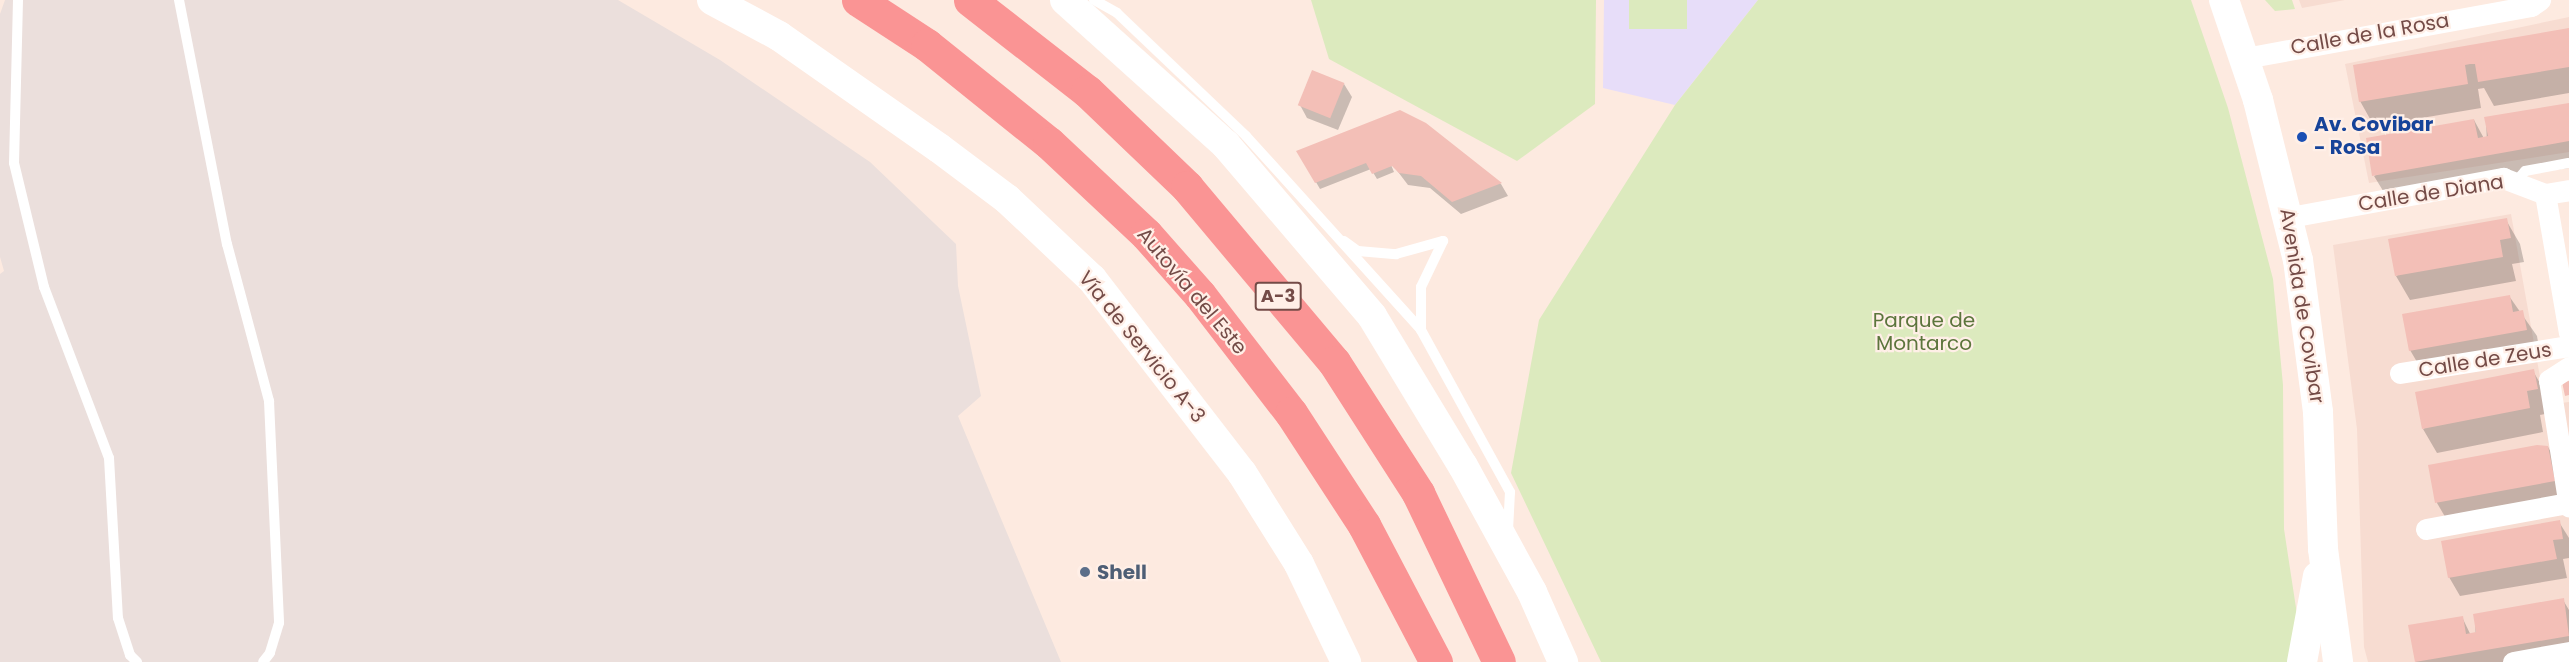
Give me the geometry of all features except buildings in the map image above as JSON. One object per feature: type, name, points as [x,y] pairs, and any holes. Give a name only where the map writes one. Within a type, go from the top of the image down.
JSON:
[{"type":"highway","name":"Autovía del Este","points":[[858,0],[927,45],[1049,143],[1169,260],[1291,413],[1364,525],[1436,662]]},
{"type":"highway","name":"A-3","points":[[970,0],[1087,91],[1187,187],[1334,362],[1418,493],[1499,662]]},
{"type":"main road","name":"Vía de Servicio A-3","points":[[712,0],[779,36],[939,148],[1007,200],[1092,279],[1242,473],[1299,564],[1346,662]]},
{"type":"main road","points":[[1065,0],[1226,145],[1372,316],[1507,545],[1563,662]]},
{"type":"main road","name":"Avenida de Covibar","points":[[2224,0],[2245,58],[2290,217],[2318,412],[2323,549],[2338,662]]},
{"type":"main road","name":"Avenida de Covibar","points":[[2302,662],[2323,549]]},
{"type":"main road","points":[[2308,629],[2312,662]]},
{"type":"street","name":"Calle de la Rosa","points":[[2245,58],[2484,7],[2536,3]]},
{"type":"street","name":"Calle de Diana","points":[[2290,217],[2503,178],[2517,180],[2545,194]]},
{"type":"street","points":[[2569,190],[2545,194],[2569,333]]},
{"type":"street","name":"Calle de Zeus","points":[[2400,373],[2569,346]]},
{"type":"street","points":[[2426,529],[2568,495],[2549,380],[2569,367]]},
{"type":"street","points":[[2513,662],[2569,652]]},
{"type":"lane","points":[[18,0],[14,163],[44,287],[109,458],[118,618],[130,655],[137,662]]},
{"type":"lane","points":[[179,0],[227,244],[269,401],[279,623],[270,653],[263,662]]},
{"type":"lane","points":[[1094,0],[1117,13],[1246,136],[1328,231],[1421,330],[1510,492],[1507,545]]},
{"type":"lane","points":[[1115,0],[1117,13]]},
{"type":"lane","points":[[2517,180],[2525,171],[2568,163]]},
{"type":"lane","points":[[1328,231],[1358,250],[1396,254],[1443,241],[1421,287],[1421,330]]},
{"type":"shaded area","points":[[5,0],[618,0],[720,60],[870,162],[956,244],[958,286],[981,396],[958,416],[1061,662],[0,662],[0,274],[4,271],[0,257],[0,14]]},
{"type":"shaded area","points":[[1604,0],[1758,0],[1675,105],[1603,88]]},
{"type":"shaded area","points":[[2299,0],[2345,0],[2302,8]]},
{"type":"shaded area","points":[[2569,17],[2569,152],[2369,183],[2345,64]]},
{"type":"shaded area","points":[[2511,214],[2545,405],[2569,402],[2569,662],[2368,662],[2364,647],[2357,429],[2333,245]]},
{"type":"green space","points":[[1311,0],[1596,0],[1595,104],[1517,161],[1329,59]]},
{"type":"green space","points":[[1629,0],[1687,0],[1687,29],[1629,29]]},
{"type":"green space","name":"Parque de Montarco","points":[[1758,0],[2191,0],[2228,108],[2273,279],[2283,385],[2284,529],[2298,621],[2290,662],[1601,662],[1511,473],[1539,320],[1675,105]]},
{"type":"green space","points":[[2265,0],[2292,0],[2295,9],[2275,11]]},
{"type":"place","name":"Av. Covibar - Rosa","points":[[2302,137]]},
{"type":"place","name":"Shell","points":[[1085,572]]}]
